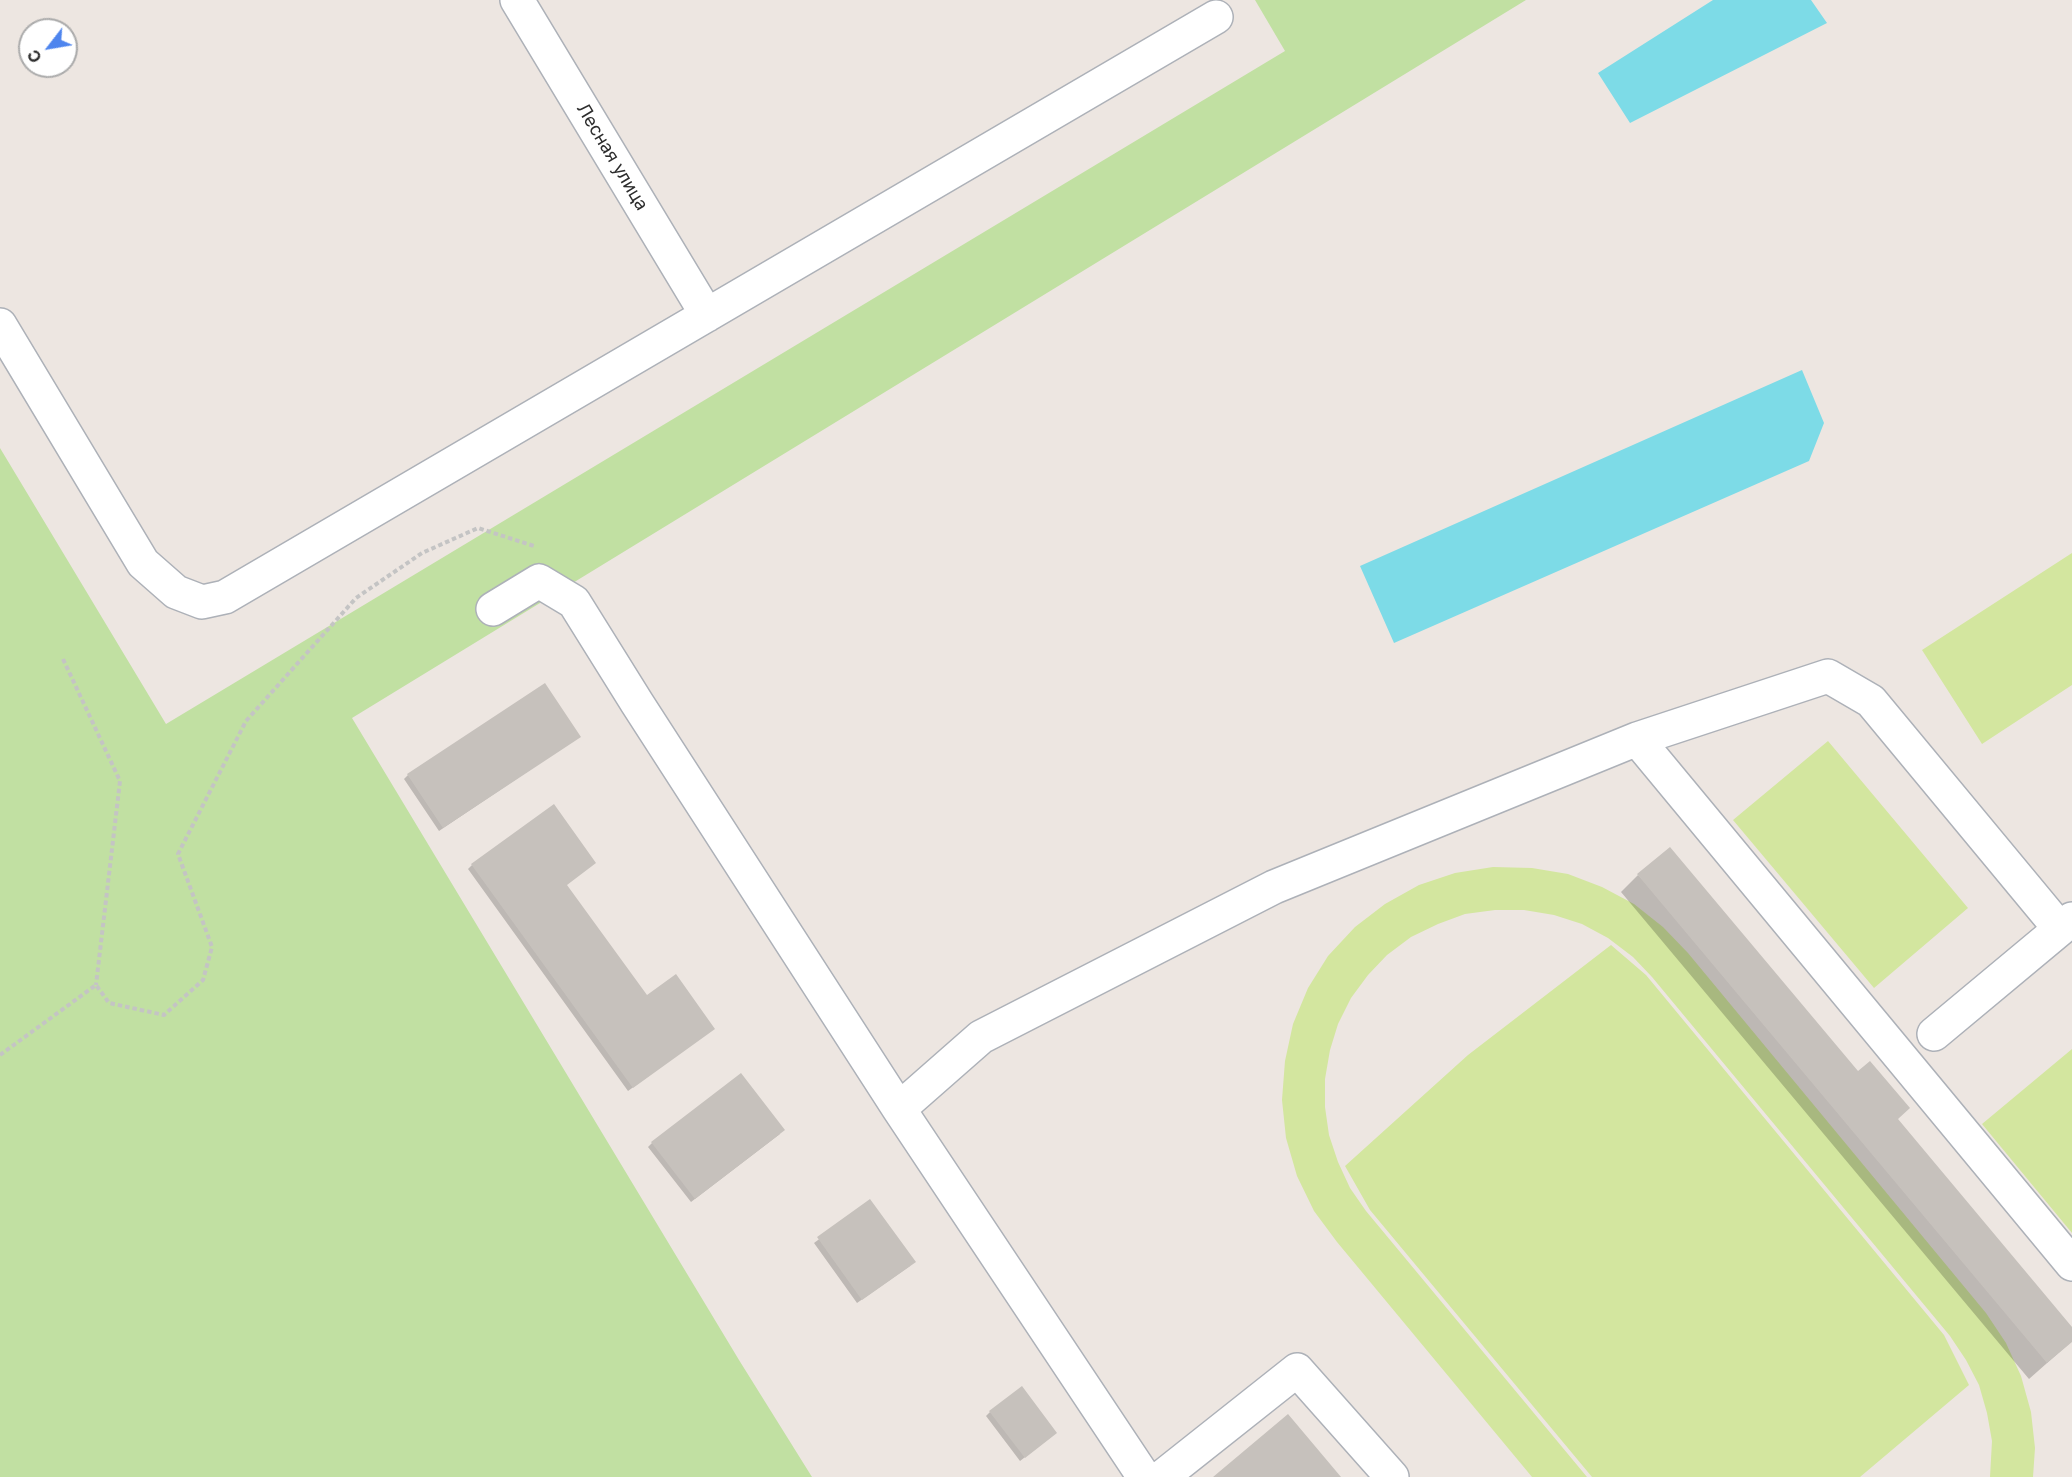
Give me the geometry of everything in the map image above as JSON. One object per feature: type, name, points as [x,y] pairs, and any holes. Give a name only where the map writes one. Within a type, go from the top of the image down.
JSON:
[{"type":"street","name":"Лесная улица","points":[[517,0],[707,315]]},
{"type":"street","points":[[0,325],[143,563],[176,592],[202,602],[225,597],[1216,17]]},
{"type":"street","points":[[493,609],[539,581],[574,602],[643,713],[899,1109],[1144,1477]]},
{"type":"street","points":[[899,1109],[981,1037],[1274,887],[1637,739],[1828,676],[1871,700],[2066,924],[1934,1034]]},
{"type":"street","points":[[1637,739],[2072,1264]]},
{"type":"street","points":[[1162,1477],[1297,1370],[1392,1477]]},
{"type":"path","points":[[63,659],[120,781],[96,986],[109,1003],[164,1015],[203,980],[212,947],[178,854],[246,721],[356,598],[422,554],[478,528],[540,548]]},
{"type":"path","points":[[0,1055],[96,986]]},
{"type":"green space","points":[[1255,0],[1526,0],[352,718],[812,1477],[0,1477],[0,448],[166,724],[1285,51]]},
{"type":"green space","points":[[2072,553],[2072,685],[1982,744],[1922,650]]},
{"type":"green space","points":[[1828,741],[1968,908],[1874,988],[1733,820]]},
{"type":"green space","points":[[1493,867],[1532,868],[1568,874],[1602,887],[1634,904],[1663,927],[1688,953],[1986,1313],[2006,1343],[2021,1376],[2031,1412],[2035,1448],[2033,1477],[1990,1477],[1992,1441],[1987,1413],[1979,1385],[1950,1336],[1652,977],[1633,957],[1608,938],[1582,924],[1554,915],[1524,910],[1495,910],[1465,914],[1411,937],[1387,955],[1368,975],[1351,998],[1338,1024],[1330,1050],[1325,1079],[1325,1107],[1329,1135],[1338,1162],[1350,1188],[1366,1211],[1587,1477],[1532,1477],[1337,1242],[1314,1211],[1297,1176],[1286,1138],[1282,1100],[1285,1061],[1293,1024],[1308,988],[1328,956],[1355,927],[1385,904],[1419,885],[1455,873]]},
{"type":"green space","points":[[1611,945],[1646,975],[1944,1335],[1969,1385],[1860,1477],[1592,1477],[1370,1210],[1345,1166],[1468,1055]]},
{"type":"green space","points":[[2072,1049],[2072,1233],[1982,1124]]},
{"type":"water","points":[[1713,0],[1811,0],[1827,23],[1630,123],[1598,73]]},
{"type":"water","points":[[1802,370],[1824,423],[1809,461],[1394,643],[1360,566]]},
{"type":"building","points":[[545,683],[581,737],[443,828],[407,774]]},
{"type":"building","points":[[554,804],[596,863],[567,885],[647,995],[676,974],[715,1029],[633,1088],[471,864]]},
{"type":"building","points":[[1670,847],[1858,1071],[1870,1061],[1910,1108],[1898,1119],[2072,1327],[2072,1342],[2047,1363],[1637,874]]},
{"type":"building","points":[[741,1073],[785,1130],[695,1199],[651,1142]]},
{"type":"building","points":[[870,1199],[916,1262],[862,1300],[817,1237]]},
{"type":"building","points":[[1022,1386],[1057,1433],[1025,1458],[989,1411]]},
{"type":"building","points":[[1288,1414],[1341,1477],[1213,1477]]}]
